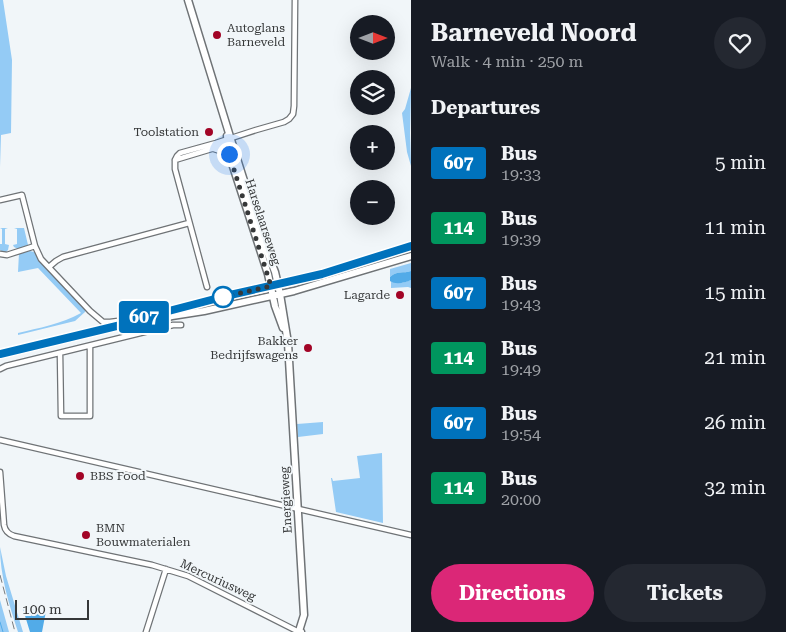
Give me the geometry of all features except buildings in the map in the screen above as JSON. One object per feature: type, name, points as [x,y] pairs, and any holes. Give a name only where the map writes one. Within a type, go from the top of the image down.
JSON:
[{"type":"street","name":"Harselaarseweg","points":[[188,0],[227,127],[229,154],[275,285],[280,294]]},
{"type":"street","points":[[175,160],[214,149],[256,130],[284,122],[293,114],[295,0]]},
{"type":"street","name":"Harselaarseweg","points":[[229,141],[275,272],[273,295]]},
{"type":"street","points":[[207,286],[175,169],[175,160],[180,153],[229,141]]},
{"type":"street","points":[[214,149],[229,154]]},
{"type":"street","points":[[0,200],[22,195],[39,255],[90,311],[103,322],[138,319]]},
{"type":"street","points":[[49,267],[56,260],[63,257],[189,223]]},
{"type":"street","points":[[0,254],[7,254],[35,246]]},
{"type":"street","points":[[0,356],[230,295],[342,269],[411,246]]},
{"type":"street","points":[[0,356],[153,320],[280,294],[328,282],[411,256]]},
{"type":"street","name":"Energieweg","points":[[280,294],[290,366],[298,508],[304,615],[299,632]]},
{"type":"street","name":"Energieweg","points":[[273,295],[283,330],[290,366]]},
{"type":"street","points":[[0,369],[173,325],[181,325]]},
{"type":"street","points":[[60,353],[60,416],[90,416],[90,346]]},
{"type":"street","points":[[0,440],[411,535]]},
{"type":"street","name":"Mercuriusweg","points":[[0,472],[6,532],[14,536],[166,569],[188,576],[299,632]]},
{"type":"street","points":[[146,632],[166,569]]},
{"type":"shaded area","points":[[0,0],[3,0],[12,60],[11,133],[1,135],[0,167]]},
{"type":"shaded area","points":[[411,88],[411,166],[407,152],[402,113]]},
{"type":"shaded area","points":[[0,228],[8,228],[5,229],[5,244],[9,245],[6,252],[0,250],[2,229]]},
{"type":"shaded area","points":[[14,228],[24,228],[28,245],[18,249],[14,247],[13,245],[17,244],[17,229]]},
{"type":"shaded area","points":[[34,252],[42,263],[86,309],[75,321],[18,335],[18,333],[58,323],[81,313],[38,268],[18,272],[19,253]]},
{"type":"shaded area","points":[[411,263],[411,271],[390,277],[390,269]]},
{"type":"shaded area","points":[[411,271],[411,280],[400,283],[390,281],[390,277],[396,274]]},
{"type":"shaded area","points":[[411,280],[411,288],[391,288],[391,282],[402,283]]},
{"type":"shaded area","points":[[323,422],[323,434],[298,437],[297,424]]},
{"type":"shaded area","points":[[382,453],[383,523],[336,512],[331,478],[333,481],[360,478],[357,456]]},
{"type":"shaded area","points":[[0,547],[6,576],[23,632],[18,632],[8,600],[3,579]]},
{"type":"shaded area","points":[[0,600],[9,632],[0,632]]},
{"type":"shaded area","points":[[22,606],[46,611],[42,632],[30,632]]},
{"type":"waterway","points":[[0,622],[3,632]]},
{"type":"railway","points":[[0,575],[15,632]]},
{"type":"bus line","name":"607","points":[[0,354],[125,324],[230,295],[322,274],[411,246]]},
{"type":"place","name":"Autoglans Barneveld","points":[[217,35]]},
{"type":"place","name":"Toolstation","points":[[209,132]]},
{"type":"place","name":"Lagarde","points":[[400,295]]},
{"type":"place","name":"Bakker Bedrijfswagens","points":[[308,348]]},
{"type":"place","name":"BBS Food","points":[[80,476]]},
{"type":"place","name":"BMN Bouwmaterialen","points":[[86,535]]},
{"type":"route","points":[[223,297],[271,286],[229,154]]}]
